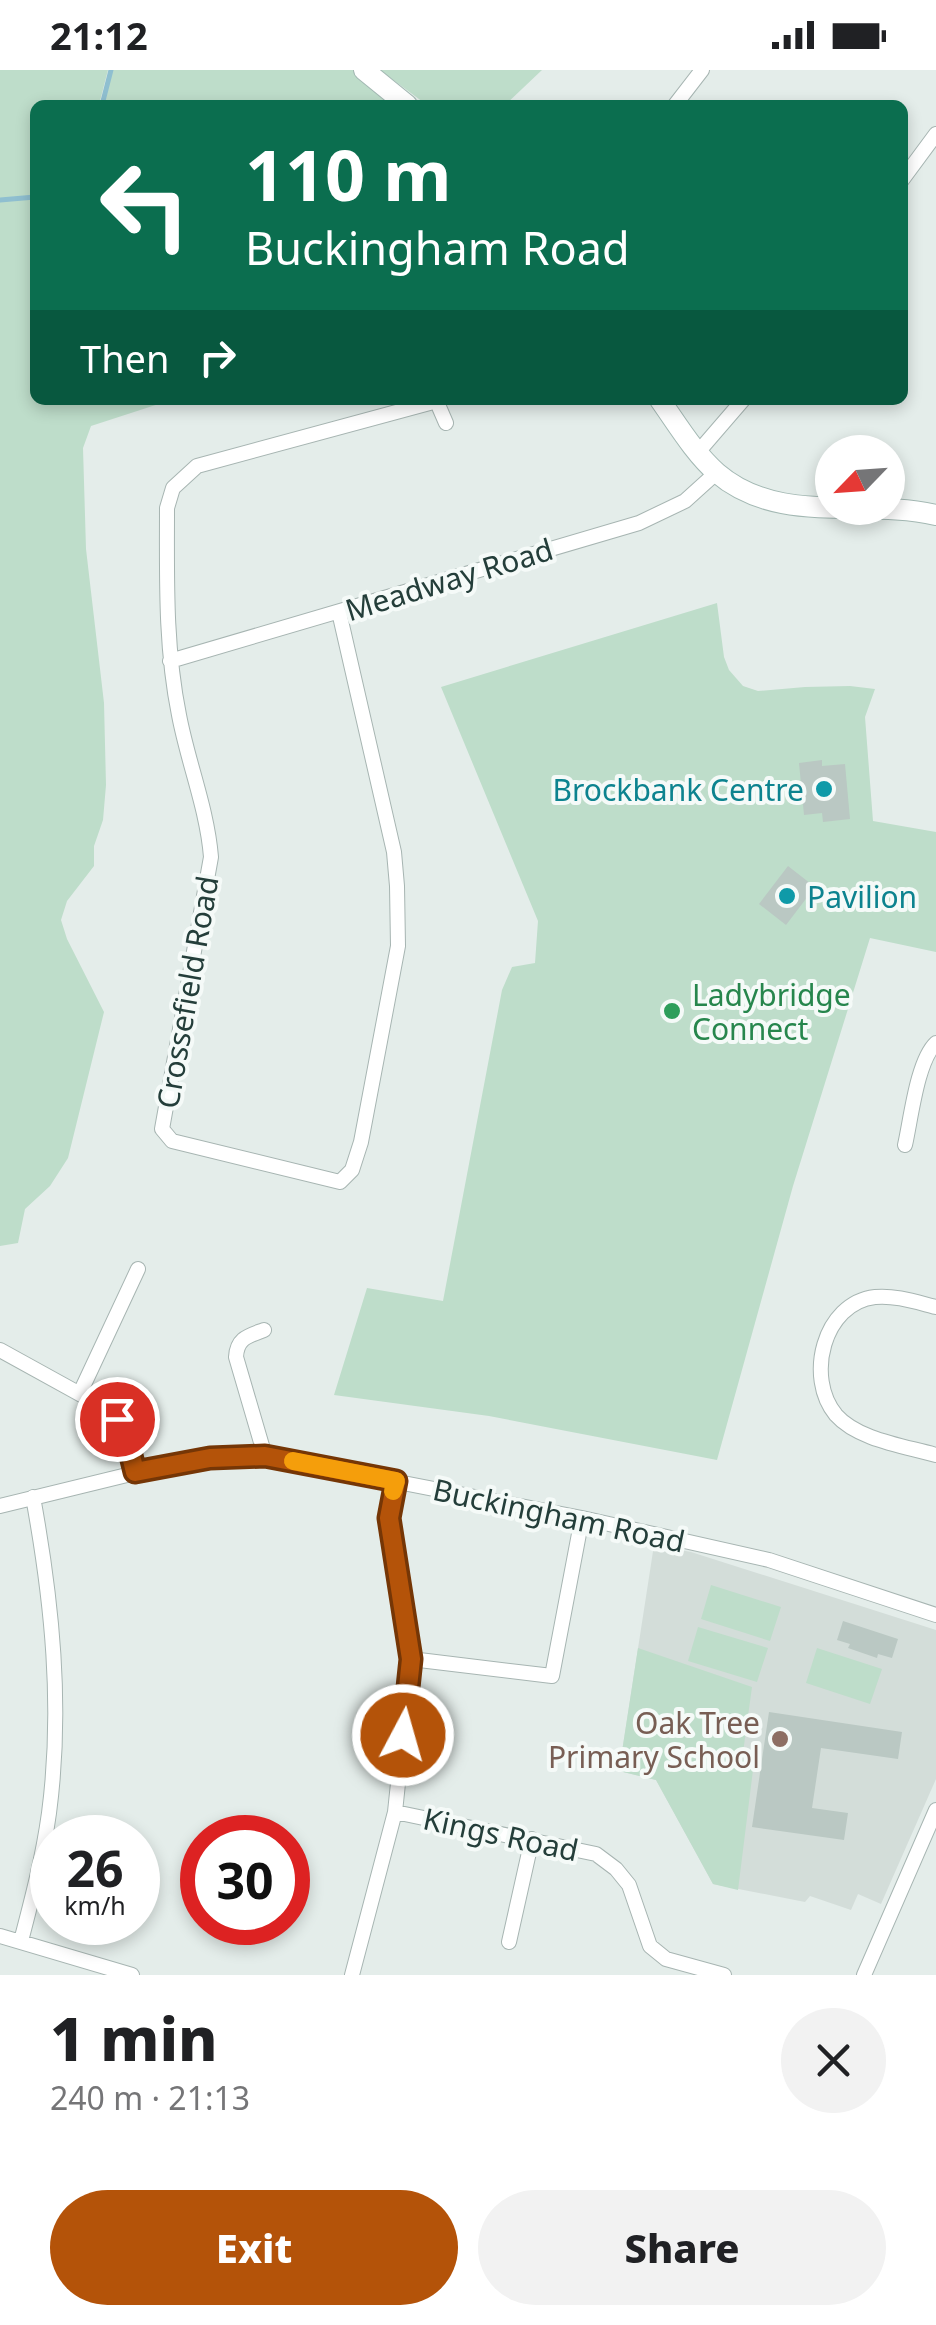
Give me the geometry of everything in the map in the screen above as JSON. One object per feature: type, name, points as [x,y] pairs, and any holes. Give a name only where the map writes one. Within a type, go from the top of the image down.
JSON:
[{"type":"street","points":[[364,70],[401,100]]},
{"type":"street","points":[[679,100],[702,70]]},
{"type":"street","points":[[908,172],[936,134]]},
{"type":"street","name":"Crossefield Road","points":[[339,612],[394,852],[398,946],[361,1142],[352,1170],[340,1182],[172,1141],[162,1130],[211,856],[208,826],[179,716],[170,661],[167,508],[173,488],[198,466],[421,405]]},
{"type":"street","name":"Crossefield Road","points":[[438,405],[446,422]]},
{"type":"street","points":[[664,405],[716,473],[749,493],[790,504],[936,516]]},
{"type":"street","points":[[699,451],[739,405]]},
{"type":"street","name":"Meadway Road","points":[[170,661],[639,522],[685,501],[716,473]]},
{"type":"street","points":[[905,1145],[919,1081],[930,1049],[936,1043]]},
{"type":"street","points":[[80,1393],[138,1269]]},
{"type":"street","points":[[936,1306],[898,1297],[872,1297],[850,1306],[823,1344],[820,1371],[824,1394],[836,1416],[858,1431],[936,1456]]},
{"type":"street","points":[[264,1330],[243,1338],[236,1347],[236,1358],[265,1456]]},
{"type":"street","points":[[0,1350],[80,1393],[117,1419],[125,1431],[135,1472]]},
{"type":"street","name":"Buckingham Road","points":[[0,1506],[135,1472],[210,1458],[265,1456],[582,1518],[769,1560],[936,1615]]},
{"type":"street","points":[[352,1975],[395,1812],[411,1659],[389,1518],[396,1481]]},
{"type":"street","points":[[21,1942],[50,1809],[56,1719],[47,1574],[33,1497]]},
{"type":"street","points":[[411,1659],[552,1676],[582,1518]]},
{"type":"street","points":[[864,1975],[936,1810]]},
{"type":"street","name":"Kings Road","points":[[395,1812],[596,1854],[629,1885],[650,1946],[666,1959],[724,1975]]},
{"type":"street","points":[[510,1942],[532,1838]]},
{"type":"street","points":[[0,1936],[132,1975]]},
{"type":"shaded area","name":"Oak Tree Primary School","points":[[654,1545],[691,1552],[936,1630],[936,1779],[881,1904],[858,1894],[851,1910],[810,1896],[805,1902],[713,1884],[656,1780],[619,1771]]},
{"type":"green space","points":[[0,70],[108,70],[100,100],[30,100],[30,405],[156,405],[91,426],[83,448],[86,549],[104,703],[106,785],[94,866],[67,901],[61,920],[104,1012],[68,1158],[50,1186],[25,1209],[18,1243],[0,1246]]},
{"type":"green space","points":[[111,70],[364,70],[401,100],[103,100]]},
{"type":"green space","points":[[380,70],[542,70],[510,100],[420,100]]},
{"type":"green space","name":"Ladybridge Connect","points":[[717,603],[724,657],[743,686],[758,691],[850,686],[875,689],[865,717],[873,821],[936,832],[936,952],[870,938],[793,1186],[717,1460],[489,1416],[334,1395],[367,1288],[443,1301],[502,990],[512,967],[535,963],[538,921],[441,687]]},
{"type":"green space","points":[[711,1585],[781,1607],[770,1641],[701,1619]]},
{"type":"green space","points":[[698,1627],[768,1648],[757,1682],[688,1661]]},
{"type":"green space","points":[[638,1648],[752,1687],[742,1760],[754,1762],[738,1890],[713,1884],[656,1780],[619,1771]]},
{"type":"green space","points":[[817,1648],[882,1669],[870,1704],[806,1683]]},
{"type":"building","name":"Brockbank Centre","points":[[822,760],[822,766],[845,764],[850,819],[823,822],[822,813],[804,815],[799,763]]},
{"type":"building","name":"Pavilion","points":[[788,866],[815,887],[786,925],[759,904]]},
{"type":"building","points":[[843,1621],[898,1639],[892,1658],[878,1654],[877,1658],[837,1640]]},
{"type":"building","points":[[769,1712],[902,1732],[898,1759],[821,1748],[812,1808],[848,1813],[844,1840],[752,1827]]},
{"type":"waterway","points":[[103,100],[111,70]]},
{"type":"waterway","points":[[0,200],[30,197]]},
{"type":"slow traffic","points":[[293,1461],[396,1481],[393,1491]]},
{"type":"place","name":"Brockbank Centre","points":[[824,789]]},
{"type":"place","name":"Pavilion","points":[[787,896]]},
{"type":"place","name":"Ladybridge Connect","points":[[672,1011]]},
{"type":"place","name":"Oak Tree Primary School","points":[[780,1739]]},
{"type":"route","points":[[117,1419],[125,1431],[135,1472],[210,1458],[265,1456],[396,1481],[389,1518],[411,1659],[403,1735]]}]
